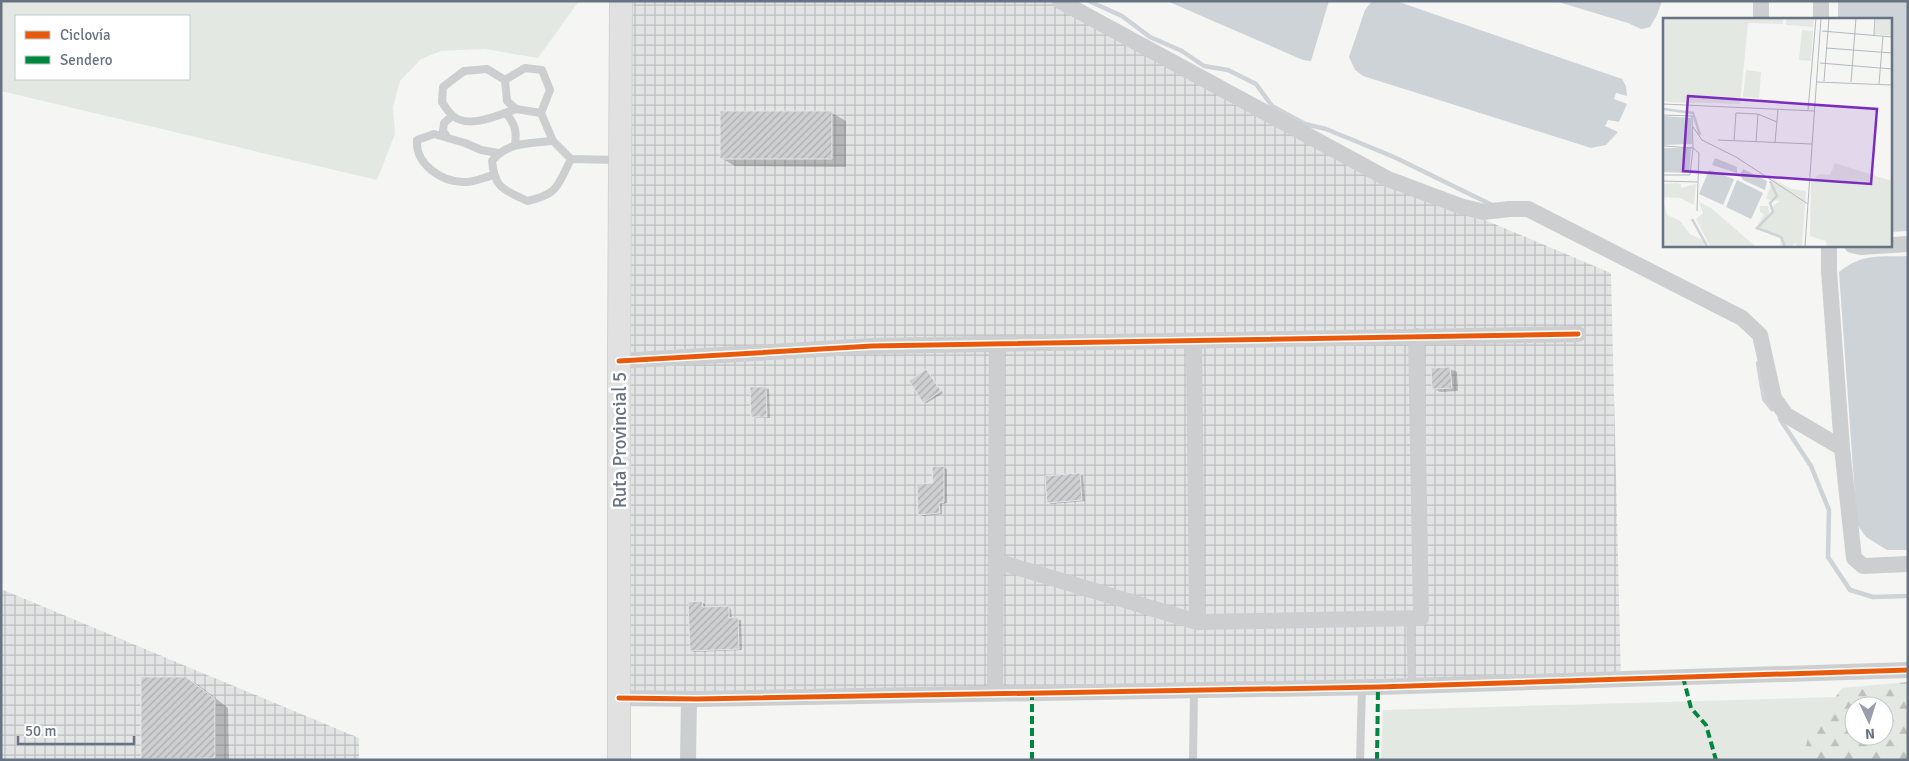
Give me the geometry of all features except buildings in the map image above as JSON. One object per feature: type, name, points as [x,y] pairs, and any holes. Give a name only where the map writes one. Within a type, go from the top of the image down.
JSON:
[{"type":"main road","name":"Ruta Provincial 5","points":[[619,760],[619,356],[622,1]]},
{"type":"street","points":[[1060,1],[1388,179],[1460,206],[1484,212],[1528,209],[1742,318],[1760,335],[1774,398],[1786,415],[1842,448]]},
{"type":"street","points":[[1760,1],[1761,18]]},
{"type":"street","points":[[1821,1],[1821,18]]},
{"type":"street","points":[[1892,245],[1908,244]]},
{"type":"street","points":[[1829,246],[1829,271],[1842,448],[1854,558],[1864,566],[1908,564]]},
{"type":"street","points":[[1829,271],[1840,257],[1856,246]]},
{"type":"street","points":[[619,356],[746,353],[872,346],[1578,334]]},
{"type":"street","points":[[996,561],[1196,622],[1421,618],[1416,336]]},
{"type":"street","points":[[1194,341],[1196,622]]},
{"type":"street","points":[[995,694],[997,344]]},
{"type":"street","points":[[619,698],[689,699],[1362,688],[1908,670]]},
{"type":"street","points":[[688,760],[689,699]]},
{"type":"lane","points":[[516,109],[507,101],[504,80],[487,68],[464,71],[443,87],[442,102],[452,116],[466,121],[486,120],[516,109],[541,113]]},
{"type":"lane","points":[[504,80],[525,68],[542,70],[550,90],[541,113],[553,141],[571,159],[620,160]]},
{"type":"lane","points":[[506,113],[516,128],[515,145]]},
{"type":"lane","points":[[448,138],[443,131],[444,123],[452,116]]},
{"type":"lane","points":[[494,175],[467,182],[444,178],[429,168],[416,150],[417,140],[434,134],[481,150],[498,153]]},
{"type":"lane","points":[[553,141],[515,145],[498,153],[492,161],[494,175],[500,188],[527,201],[546,197],[557,188],[571,159]]},
{"type":"lane","points":[[1410,618],[1412,686]]},
{"type":"lane","points":[[1360,760],[1362,688]]},
{"type":"lane","points":[[1193,760],[1194,690]]},
{"type":"shaded area","points":[[622,1],[1060,1],[1388,179],[1611,273],[1621,679],[619,698]]},
{"type":"shaded area","points":[[1167,1],[1329,1],[1311,61],[1303,60]]},
{"type":"shaded area","points":[[1372,1],[1396,1],[1622,79],[1626,86],[1627,96],[1616,93],[1614,99],[1627,104],[1619,122],[1608,120],[1605,126],[1618,132],[1606,145],[1591,148],[1363,76],[1355,70],[1349,57],[1365,10]]},
{"type":"shaded area","points":[[1555,1],[1662,1],[1650,27],[1641,29],[1628,23]]},
{"type":"shaded area","points":[[1838,1],[1908,1],[1908,231],[1892,232],[1892,18],[1838,18]]},
{"type":"shaded area","points":[[1908,256],[1908,550],[1887,550],[1866,537],[1857,524],[1839,272],[1847,266],[1872,257]]},
{"type":"shaded area","points":[[1,589],[359,738],[359,760],[1,760]]},
{"type":"green space","points":[[1,1],[579,1],[538,58],[485,49],[441,51],[421,59],[400,81],[393,107],[395,134],[377,180],[1,91]]},
{"type":"green space","points":[[1908,682],[1908,760],[1803,760],[1809,733],[1842,688]]},
{"type":"green space","points":[[1908,695],[1908,760],[1381,760],[1383,710],[1844,697],[1844,746],[1894,746],[1894,696],[1873,696]]},
{"type":"waterway","points":[[1089,1],[1122,16],[1150,37],[1182,51],[1204,66],[1228,70],[1256,84],[1272,106],[1305,124],[1326,129],[1394,157],[1492,205]]},
{"type":"waterway","points":[[1758,363],[1764,399],[1772,409]]},
{"type":"waterway","points":[[1780,419],[1811,466],[1829,510],[1828,557],[1850,590],[1873,597],[1908,596]]},
{"type":"marked path","points":[[1683,677],[1691,708],[1706,725],[1716,760]]},
{"type":"marked path","points":[[1377,760],[1378,687]]},
{"type":"marked path","points":[[1032,693],[1032,760]]},
{"type":"cycle path","points":[[619,361],[872,346],[1578,334]]},
{"type":"cycle path","points":[[619,698],[697,699],[1378,687],[1908,670]]}]
